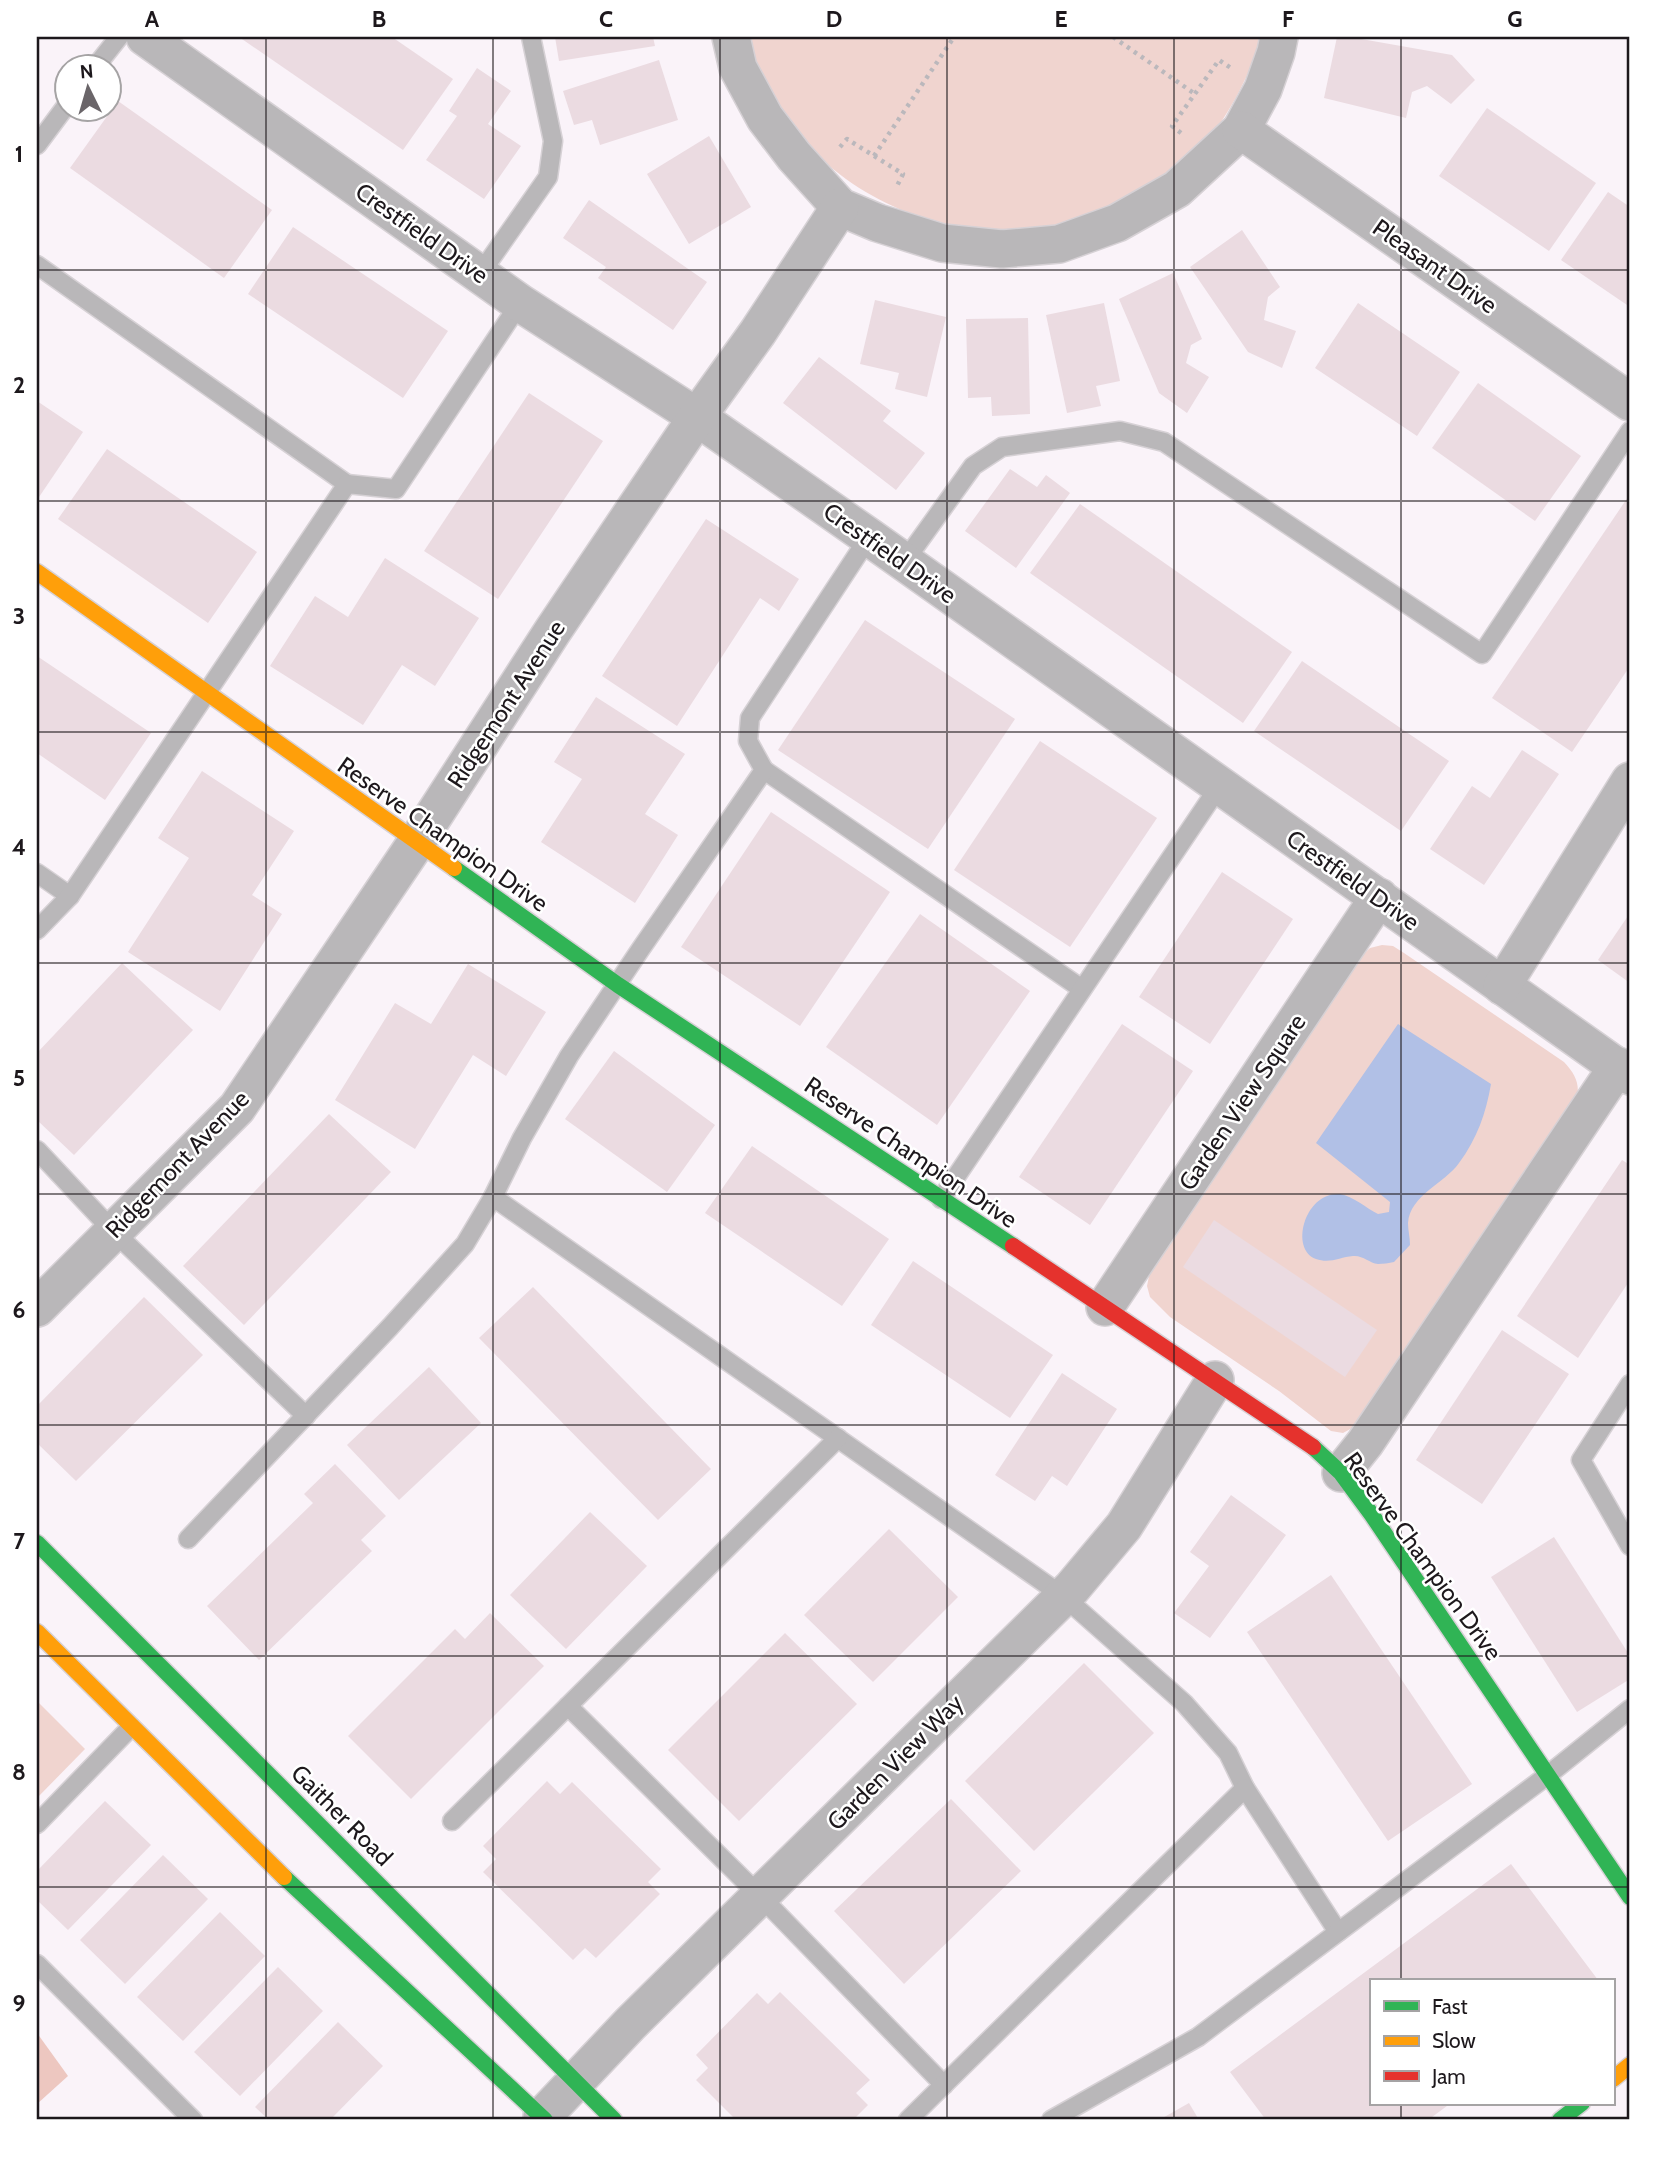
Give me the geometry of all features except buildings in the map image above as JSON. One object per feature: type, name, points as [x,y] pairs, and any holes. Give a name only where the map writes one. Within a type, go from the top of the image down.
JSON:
[{"type":"street","name":"Crestfield Drive","points":[[145,37],[520,303],[697,417],[869,537],[1624,1071]]},
{"type":"street","points":[[731,37],[738,68],[765,118],[794,156],[841,207],[878,223],[942,243],[1002,249],[1059,244],[1117,223],[1177,189],[1241,130],[1264,89],[1279,37]]},
{"type":"street","name":"Pleasant Drive","points":[[1241,130],[1630,402]]},
{"type":"street","name":"Ridgemont Avenue","points":[[37,1308],[237,1108],[416,843],[552,632],[841,207]]},
{"type":"street","name":"Reserve Champion Drive","points":[[37,572],[618,985],[1307,1441],[1340,1473],[1371,1515],[1630,1897]]},
{"type":"street","points":[[1502,986],[1630,780]]},
{"type":"street","name":"Garden View Square","points":[[1105,1307],[1379,897]]},
{"type":"street","points":[[1340,1473],[1365,1443],[1624,1071]]},
{"type":"street","name":"Garden View Way","points":[[542,2119],[630,2024],[1063,1596],[1124,1526],[1215,1380]]},
{"type":"street","name":"Gaither Road","points":[[37,1543],[614,2120]]},
{"type":"street","points":[[37,1632],[307,1900],[542,2119]]},
{"type":"street","points":[[1614,2078],[1630,2066]]},
{"type":"street","points":[[1560,2120],[1581,2104]]},
{"type":"lane","points":[[107,52],[119,37]]},
{"type":"lane","points":[[480,274],[548,177],[553,141],[531,37]]},
{"type":"lane","points":[[37,145],[54,122]]},
{"type":"lane","points":[[37,265],[347,484],[396,489],[520,303]]},
{"type":"lane","points":[[904,562],[973,466],[1002,447],[1120,431],[1164,442],[1482,654],[1630,431]]},
{"type":"lane","points":[[37,930],[70,896],[347,484]]},
{"type":"lane","points":[[869,537],[750,718],[748,741],[764,770],[1082,989]]},
{"type":"lane","points":[[188,1539],[465,1244],[569,1056],[764,770]]},
{"type":"lane","points":[[941,1199],[1220,785]]},
{"type":"lane","points":[[37,873],[70,896]]},
{"type":"lane","points":[[37,1150],[113,1231],[306,1416]]},
{"type":"lane","points":[[493,1196],[1063,1596],[1184,1703],[1228,1753],[1245,1788],[1338,1932]]},
{"type":"lane","points":[[1630,1384],[1581,1460],[1630,1546]]},
{"type":"lane","points":[[453,1821],[838,1438]]},
{"type":"lane","points":[[568,1706],[760,1896],[944,2085]]},
{"type":"lane","points":[[1051,2120],[1198,2036],[1548,1775],[1630,1709]]},
{"type":"lane","points":[[37,1824],[131,1727]]},
{"type":"lane","points":[[908,2120],[1245,1788]]},
{"type":"lane","points":[[37,1964],[193,2120]]},
{"type":"path","points":[[874,156],[954,37]]},
{"type":"path","points":[[1113,37],[1195,94]]},
{"type":"path","points":[[1176,144],[1184,135],[1172,126],[1219,60],[1236,71]]},
{"type":"path","points":[[837,150],[847,139],[903,174],[893,194]]},
{"type":"shaded area","points":[[747,37],[1261,37],[1252,63],[1224,118],[1196,151],[1158,181],[1131,199],[1097,215],[1042,227],[979,231],[916,215],[883,201],[822,160],[797,134],[775,104],[759,72]]},
{"type":"shaded area","points":[[1393,946],[1404,953],[1564,1062],[1576,1079],[1578,1093],[1577,1099],[1354,1427],[1343,1433],[1331,1431],[1279,1391],[1170,1317],[1150,1297],[1147,1286],[1155,1263],[1359,958],[1370,948]]},
{"type":"shaded area","points":[[37,1701],[85,1749],[37,1798]]},
{"type":"shaded area","points":[[37,2033],[68,2076],[37,2104]]},
{"type":"water","points":[[1398,1024],[1491,1084],[1483,1115],[1471,1145],[1459,1163],[1421,1197],[1410,1213],[1410,1245],[1394,1262],[1378,1264],[1357,1256],[1330,1261],[1316,1259],[1308,1253],[1303,1244],[1302,1233],[1310,1211],[1318,1201],[1340,1194],[1378,1214],[1389,1212],[1390,1202],[1316,1143]]},
{"type":"traffic: fast","points":[[454,868],[618,985],[1013,1246]]},
{"type":"traffic: fast","points":[[1313,1447],[1341,1473],[1372,1515],[1630,1897]]},
{"type":"traffic: fast","points":[[37,1543],[614,2120]]},
{"type":"traffic: fast","points":[[284,1877],[545,2120]]},
{"type":"traffic: fast","points":[[1560,2120],[1581,2104]]},
{"type":"traffic: slow","points":[[37,572],[454,868]]},
{"type":"traffic: slow","points":[[37,1632],[284,1877]]},
{"type":"traffic: slow","points":[[1614,2078],[1630,2065]]},
{"type":"traffic: jam","points":[[1013,1246],[1313,1447]]}]
